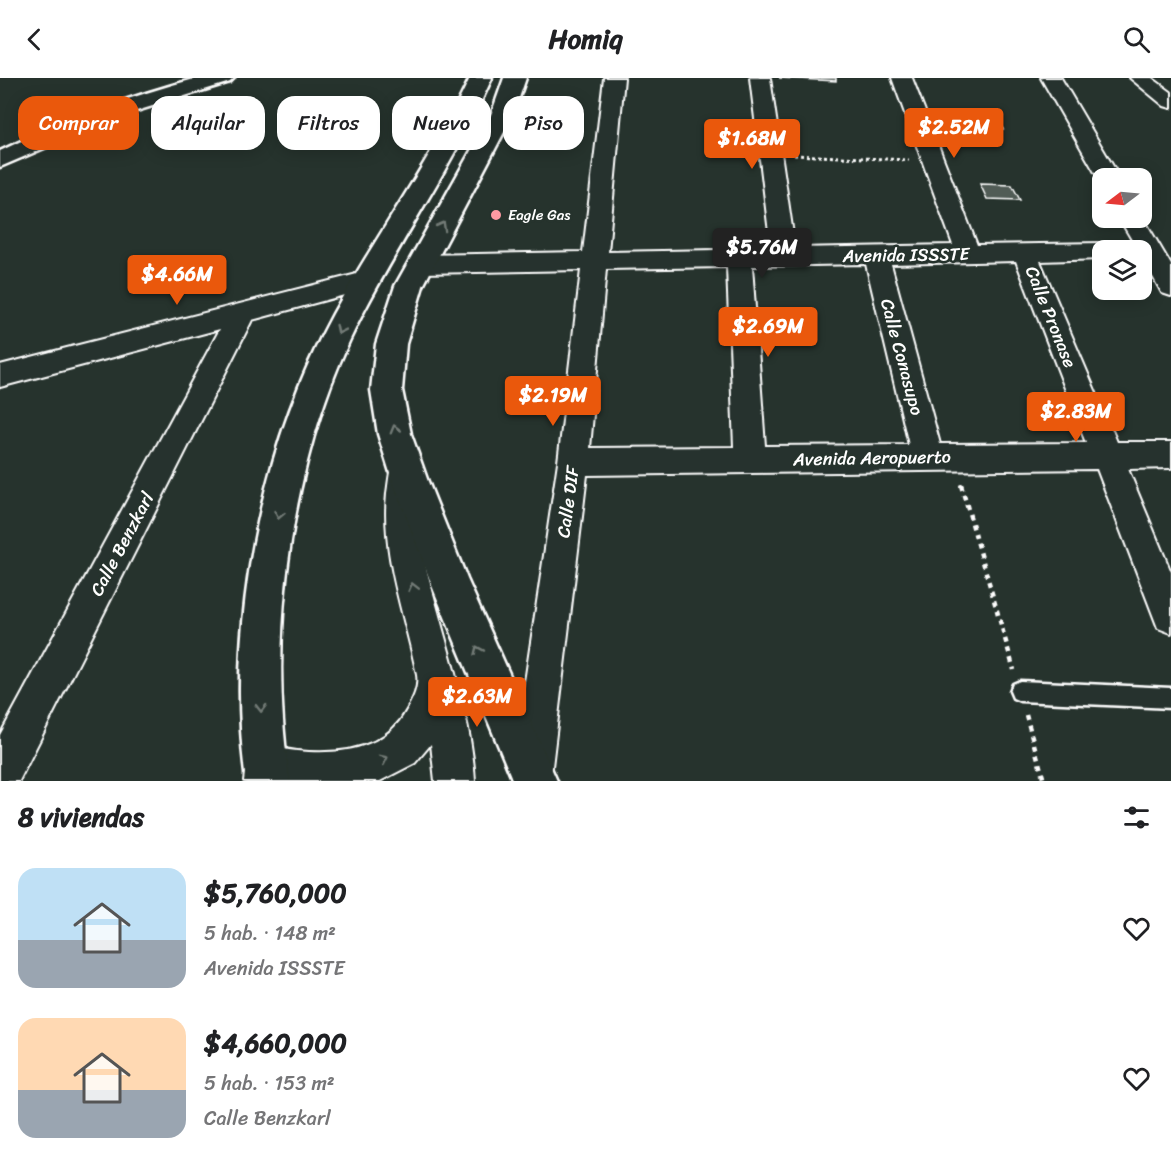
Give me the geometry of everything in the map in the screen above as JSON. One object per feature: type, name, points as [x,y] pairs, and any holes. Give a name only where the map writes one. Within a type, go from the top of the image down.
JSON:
[{"type":"main road","points":[[0,137],[70,107],[157,78]]},
{"type":"main road","points":[[0,160],[54,135],[136,104],[223,78]]},
{"type":"main road","points":[[515,78],[502,115],[399,311],[393,332],[388,371],[388,405],[406,467],[451,588],[532,778]]},
{"type":"main road","points":[[266,776],[262,741],[261,684],[264,609],[279,510],[306,407],[326,358],[365,281],[459,126],[479,79]]},
{"type":"street","name":"Calle DIF","points":[[532,778],[573,462],[614,78]]},
{"type":"street","points":[[760,78],[784,257]]},
{"type":"street","points":[[902,78],[969,254]]},
{"type":"street","points":[[1051,78],[1103,168]]},
{"type":"street","points":[[1140,78],[1171,102]]},
{"type":"street","points":[[1138,228],[1154,250],[1171,286]]},
{"type":"street","name":"Avenida ISSSTE","points":[[422,264],[1092,251]]},
{"type":"street","name":"Calle Pronase","points":[[1025,253],[1171,615]]},
{"type":"street","name":"Calle Conasupo","points":[[876,255],[941,458]]},
{"type":"street","points":[[739,259],[750,459]]},
{"type":"street","points":[[0,376],[365,281]]},
{"type":"street","name":"Calle Benzkarl","points":[[0,776],[243,312]]},
{"type":"street","name":"Avenida Aeropuerto","points":[[573,462],[1171,455]]},
{"type":"street","points":[[406,467],[401,519],[403,543],[454,758],[456,781]]},
{"type":"street","points":[[266,776],[284,771],[322,773],[362,768],[386,759],[403,749],[417,731],[426,715],[437,683]]},
{"type":"lane","points":[[1020,692],[1171,698]]},
{"type":"path","points":[[770,154],[934,161]]},
{"type":"path","points":[[941,458],[1020,692],[1044,781]]},
{"type":"building","points":[[779,78],[836,78],[836,81]]},
{"type":"building","points":[[950,120],[999,123],[1003,129],[988,128],[991,135],[955,133]]},
{"type":"building","points":[[980,184],[1012,185],[1020,200],[987,199]]},
{"type":"place","name":"Eagle Gas","points":[[496,215]]}]
